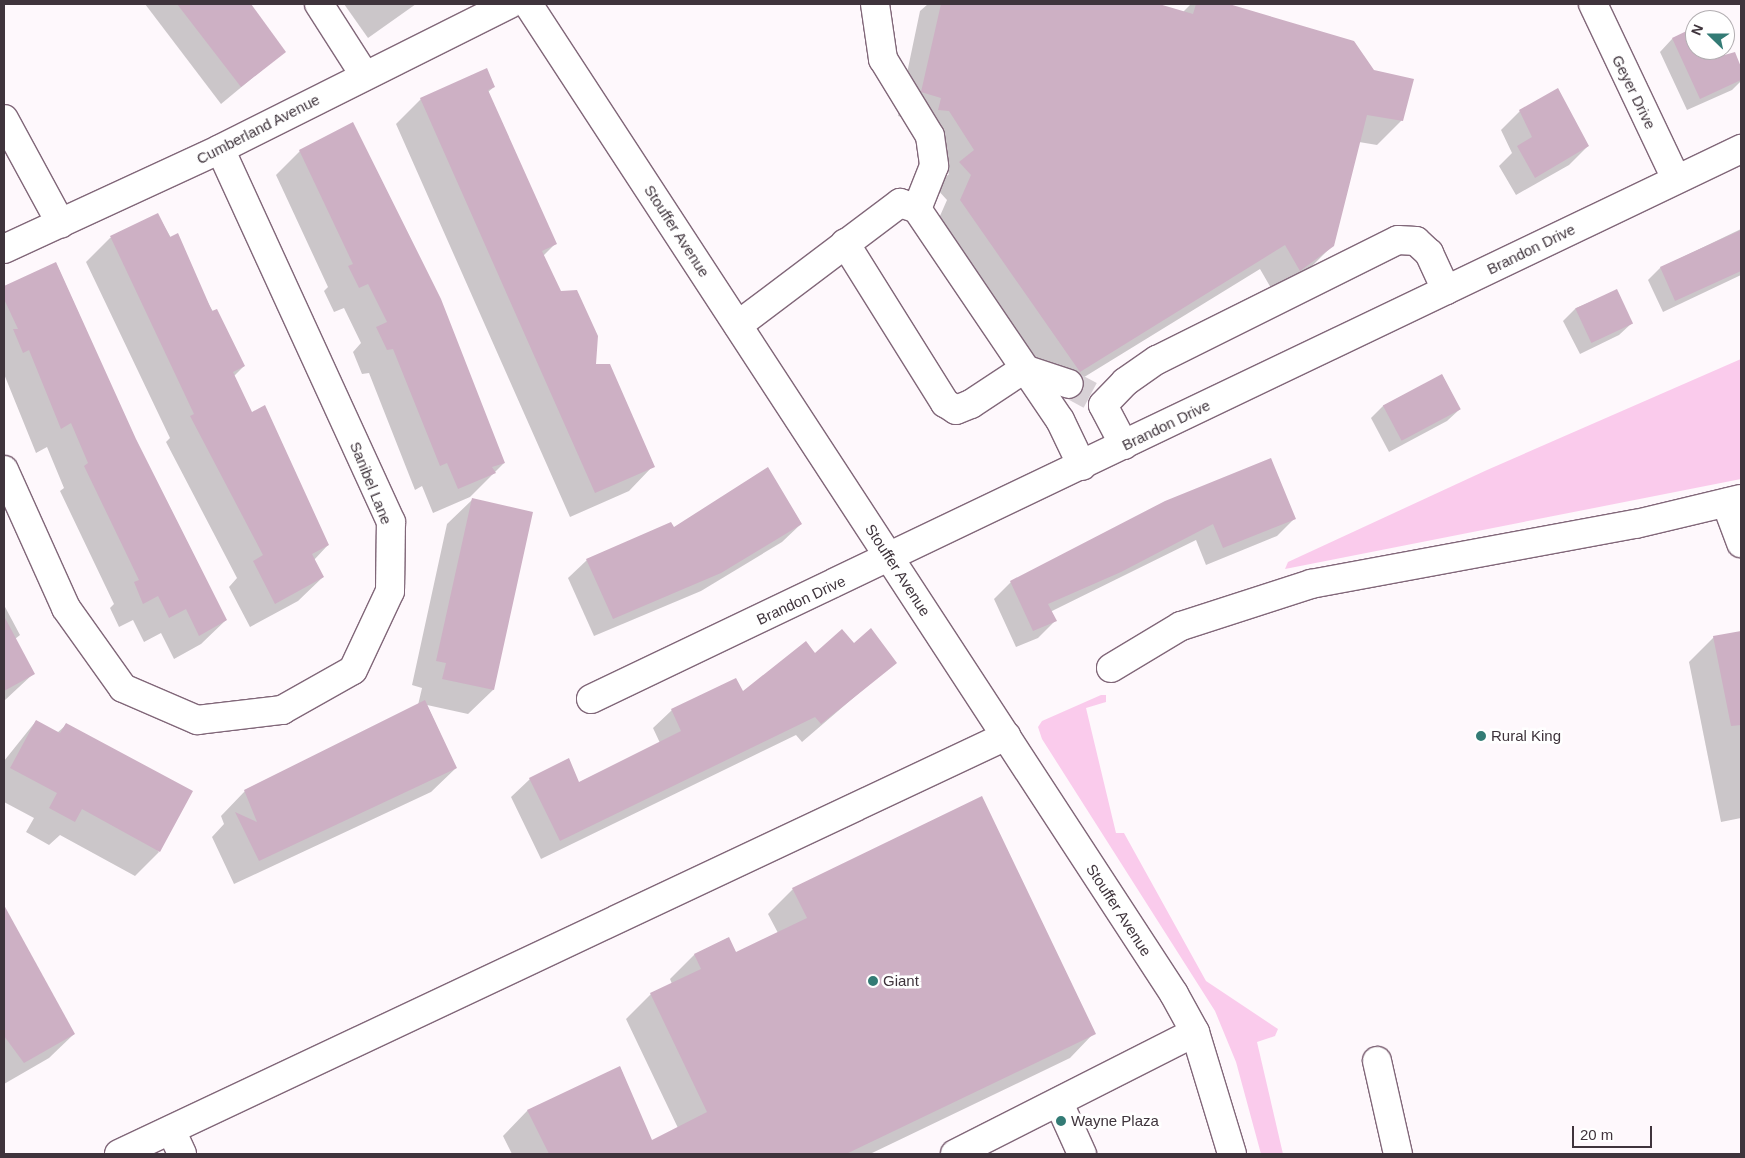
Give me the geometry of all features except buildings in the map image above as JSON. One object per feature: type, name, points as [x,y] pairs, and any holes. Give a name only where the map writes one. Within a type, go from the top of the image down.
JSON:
[{"type":"street","points":[[318,4],[365,76]]},
{"type":"street","name":"Cumberland Avenue","points":[[4,249],[220,149],[510,4]]},
{"type":"street","name":"Stouffer Avenue","points":[[528,4],[1006,736],[1195,1032],[1232,1154]]},
{"type":"street","points":[[875,4],[883,59],[930,136],[934,166],[917,209]]},
{"type":"street","name":"Geyer Drive","points":[[1593,4],[1676,179]]},
{"type":"street","points":[[4,119],[61,224]]},
{"type":"street","name":"Sanibel Lane","points":[[4,470],[66,608],[123,688],[197,720],[282,710],[353,670],[390,591],[391,522],[220,149]]},
{"type":"street","name":"Brandon Drive","points":[[591,699],[890,558],[1741,149]]},
{"type":"street","points":[[738,325],[900,203],[917,209],[1060,420],[1082,466]]},
{"type":"street","points":[[1088,395],[1125,382],[1157,360],[1398,240],[1416,241],[1429,253],[1446,290]]},
{"type":"street","points":[[845,243],[945,403],[956,410],[971,404],[1024,369]]},
{"type":"street","points":[[1024,369],[1088,395],[1124,446]]},
{"type":"street","points":[[1111,668],[1181,626],[1312,584],[1626,526],[1734,501],[1741,543]]},
{"type":"street","points":[[119,1154],[1006,736]]},
{"type":"street","points":[[955,1154],[1059,1103],[1195,1032]]},
{"type":"street","points":[[1377,1061],[1398,1154]]},
{"type":"street","points":[[1059,1103],[1082,1154]]},
{"type":"street","points":[[171,1130],[182,1154]]},
{"type":"shaded area","points":[[1741,359],[1741,479],[1285,569],[1288,562],[1487,470]]},
{"type":"shaded area","points":[[1101,695],[1106,695],[1106,702],[1086,708],[1116,833],[1124,833],[1206,981],[1278,1029],[1275,1036],[1257,1042],[1283,1154],[1261,1154],[1236,1062],[1215,1011],[1042,739],[1038,727],[1042,721]]},
{"type":"tunnel","points":[[1069,384],[1090,395]]},
{"type":"place","name":"Rural King","points":[[1481,736]]},
{"type":"place","name":"Giant","points":[[873,981]]},
{"type":"place","name":"Wayne Plaza","points":[[1061,1121]]}]
